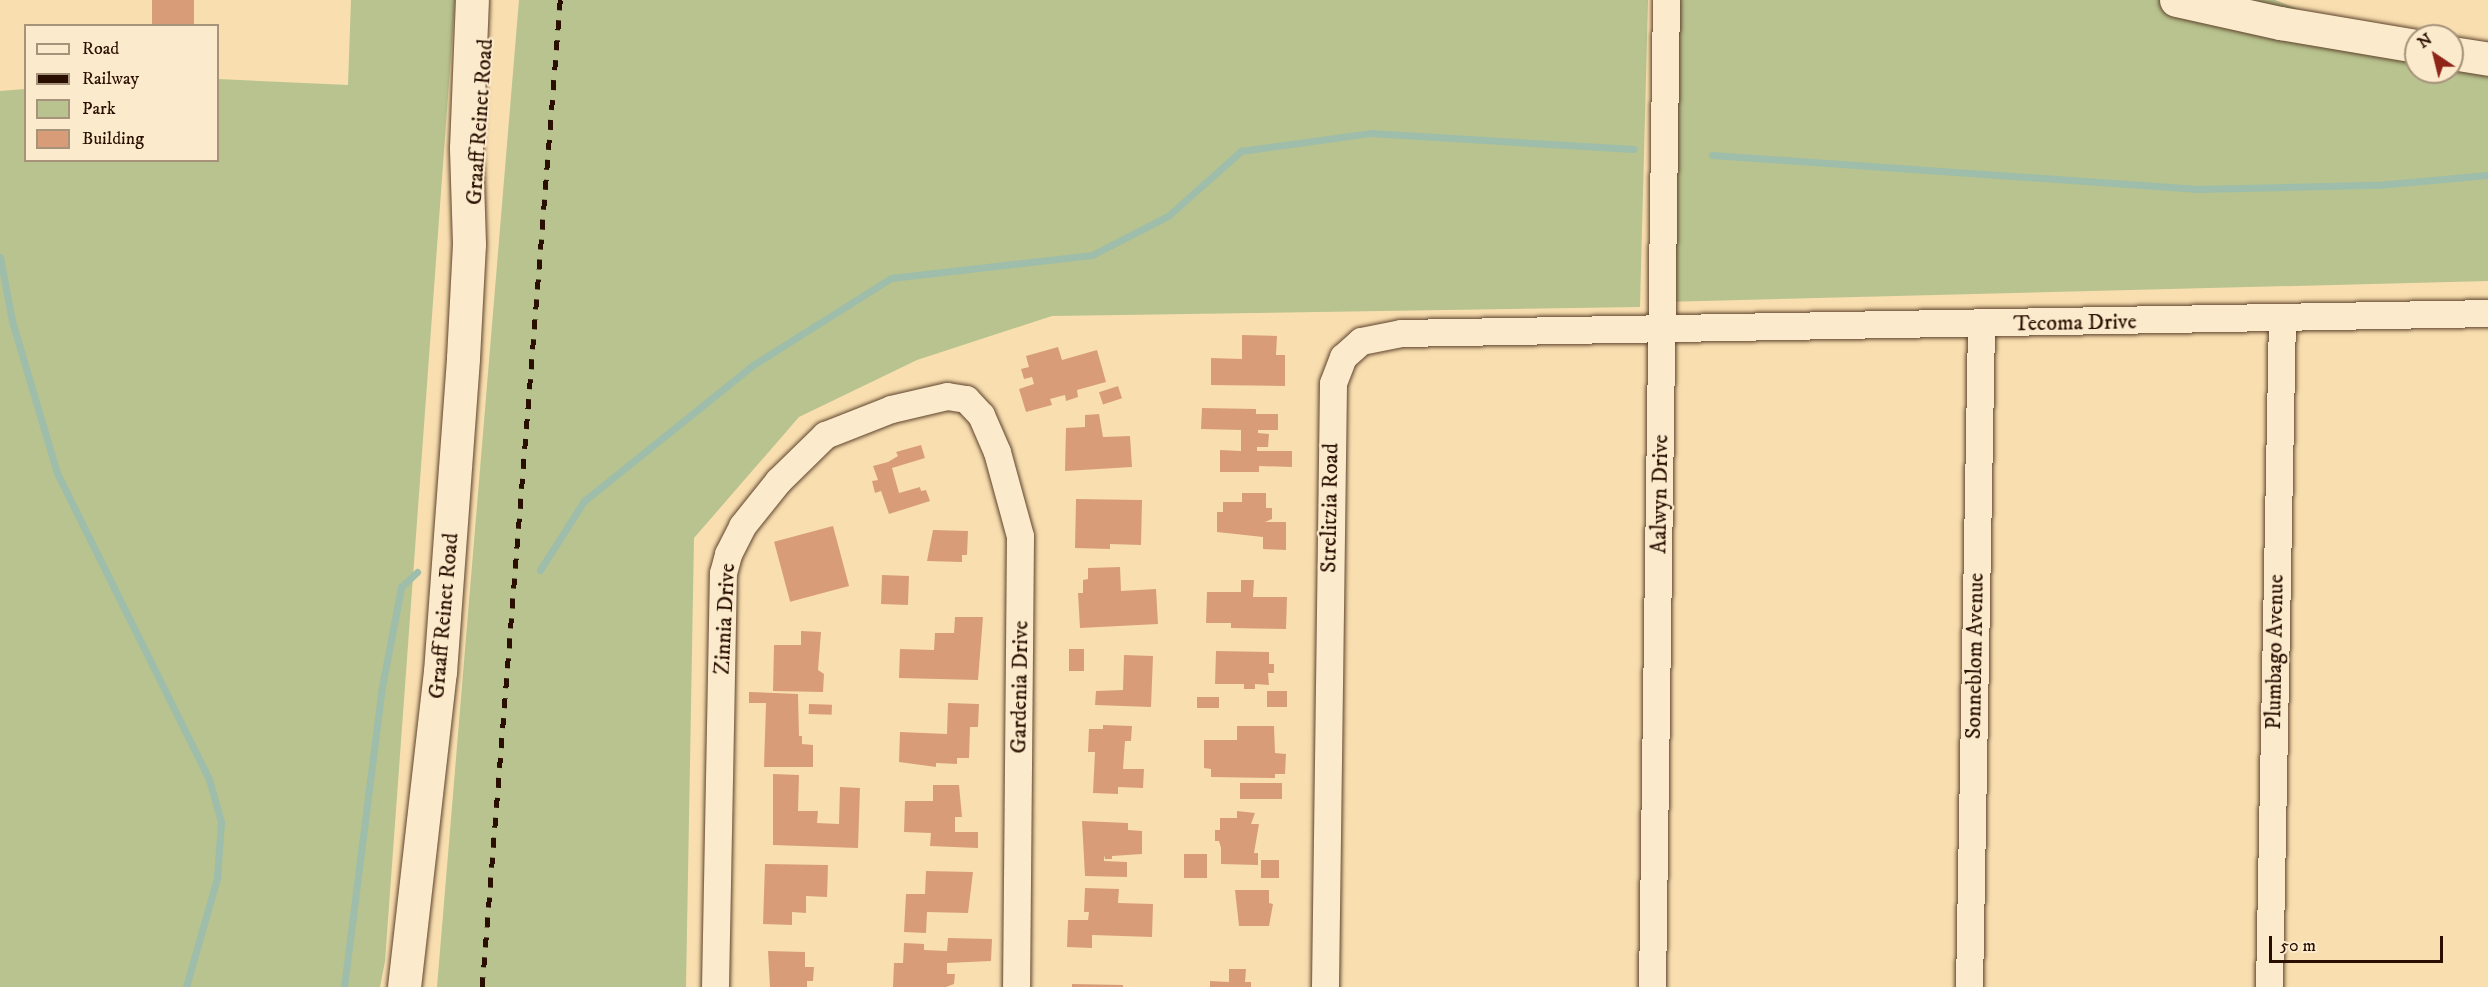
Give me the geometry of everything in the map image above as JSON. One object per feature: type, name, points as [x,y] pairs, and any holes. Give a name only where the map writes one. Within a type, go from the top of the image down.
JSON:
[{"type":"main road","name":"Graaff Reinet Road","points":[[469,244],[466,147],[472,0]]},
{"type":"main road","name":"Graaff Reinet Road","points":[[404,987],[441,660],[469,244],[477,195],[489,0]]},
{"type":"main road","points":[[2176,0],[2280,23],[2404,44]]},
{"type":"main road","points":[[2464,55],[2488,59]]},
{"type":"street","name":"Aalwyn Drive","points":[[1652,987],[1666,0]]},
{"type":"street","name":"Tecoma Drive","points":[[1662,327],[1981,325],[2488,313]]},
{"type":"street","name":"Plumbago Avenue","points":[[2269,987],[2282,318]]},
{"type":"street","name":"Sonneblom Avenue","points":[[1969,987],[1981,325]]},
{"type":"street","name":"Strelitzia Road","points":[[1325,987],[1332,406],[1336,367],[1352,347],[1376,336],[1662,327]]},
{"type":"street","name":"Zinnia Drive","points":[[715,987],[723,573],[728,554],[742,526],[778,482],[825,435],[880,412],[933,397],[966,399]]},
{"type":"street","name":"Gardenia Drive","points":[[966,399],[975,405],[988,428],[1020,536],[1016,987]]},
{"type":"green space","points":[[351,0],[455,0],[385,961],[380,987],[0,987],[0,91],[24,89],[24,162],[219,162],[219,79],[348,85]]},
{"type":"green space","points":[[519,0],[1648,0],[1640,307],[1052,316],[917,360],[799,417],[694,538],[686,987],[437,987]]},
{"type":"green space","points":[[1677,0],[2275,0],[2404,50],[2404,84],[2464,84],[2464,69],[2488,68],[2488,281],[1664,302]]},
{"type":"building","points":[[152,0],[194,0],[194,24],[152,24]]},
{"type":"building","points":[[1242,335],[1277,336],[1276,355],[1285,355],[1285,386],[1211,385],[1211,358],[1242,359]]},
{"type":"building","points":[[1058,347],[1062,360],[1097,350],[1106,382],[1077,390],[1078,397],[1066,401],[1065,395],[1050,399],[1052,405],[1026,412],[1019,389],[1034,384],[1032,377],[1024,379],[1021,369],[1029,367],[1026,356]]},
{"type":"building","points":[[1118,386],[1122,398],[1103,405],[1099,392]]},
{"type":"building","points":[[1202,408],[1256,409],[1256,414],[1278,414],[1278,430],[1258,430],[1258,433],[1269,434],[1268,447],[1257,447],[1257,451],[1292,451],[1292,467],[1259,466],[1259,472],[1220,472],[1220,450],[1241,451],[1241,430],[1201,429]]},
{"type":"building","points":[[1099,414],[1103,437],[1130,436],[1132,467],[1065,471],[1066,428],[1085,427],[1085,415]]},
{"type":"building","points":[[921,445],[925,458],[892,468],[899,493],[920,487],[921,491],[926,490],[930,501],[889,514],[881,491],[875,493],[872,481],[878,480],[873,466],[888,462],[898,456],[896,452]]},
{"type":"building","points":[[1242,493],[1266,493],[1266,508],[1272,508],[1272,519],[1265,522],[1286,522],[1286,550],[1263,549],[1263,537],[1217,532],[1217,512],[1223,512],[1223,502],[1242,502]]},
{"type":"building","points":[[1076,499],[1142,500],[1141,545],[1110,544],[1110,549],[1075,548]]},
{"type":"building","points":[[833,526],[849,586],[790,602],[774,542]]},
{"type":"building","points":[[933,530],[968,531],[967,555],[962,555],[962,562],[927,561]]},
{"type":"building","points":[[1120,567],[1121,591],[1156,589],[1158,624],[1080,628],[1078,593],[1083,593],[1083,580],[1088,579],[1088,568]]},
{"type":"building","points":[[882,575],[909,576],[908,605],[881,604]]},
{"type":"building","points":[[1241,580],[1254,580],[1253,597],[1287,597],[1286,629],[1231,628],[1231,623],[1206,623],[1207,592],[1241,592]]},
{"type":"building","points":[[955,617],[983,617],[978,680],[899,678],[900,649],[934,650],[935,633],[954,633]]},
{"type":"building","points":[[801,631],[821,632],[818,670],[824,674],[823,692],[773,691],[774,645],[801,645]]},
{"type":"building","points":[[1069,649],[1084,649],[1084,671],[1069,671]]},
{"type":"building","points":[[1216,651],[1269,652],[1269,664],[1274,664],[1274,673],[1268,673],[1269,685],[1255,684],[1255,689],[1244,689],[1244,684],[1215,684]]},
{"type":"building","points":[[1124,655],[1153,656],[1151,707],[1095,705],[1096,691],[1123,690]]},
{"type":"building","points":[[1267,691],[1287,691],[1287,707],[1267,707]]},
{"type":"building","points":[[749,692],[798,694],[799,736],[802,736],[802,744],[813,745],[813,767],[764,767],[766,703],[749,703]]},
{"type":"building","points":[[1197,697],[1219,697],[1219,708],[1197,708]]},
{"type":"building","points":[[948,703],[979,704],[978,727],[970,727],[969,758],[957,758],[957,764],[936,763],[936,767],[899,762],[900,732],[947,734]]},
{"type":"building","points":[[809,704],[832,705],[832,715],[809,714]]},
{"type":"building","points":[[1103,725],[1132,726],[1131,741],[1125,741],[1123,769],[1144,769],[1143,788],[1118,787],[1118,794],[1093,793],[1095,752],[1088,752],[1089,729],[1103,729]]},
{"type":"building","points":[[1237,726],[1274,726],[1275,753],[1286,754],[1285,774],[1275,774],[1275,778],[1211,777],[1211,769],[1204,768],[1204,740],[1237,740]]},
{"type":"building","points":[[773,774],[799,775],[798,811],[818,811],[817,823],[839,824],[840,787],[860,788],[858,848],[773,845]]},
{"type":"building","points":[[1240,783],[1282,783],[1282,799],[1240,799]]},
{"type":"building","points":[[933,785],[959,785],[962,817],[955,817],[955,832],[978,832],[978,848],[930,846],[931,833],[904,832],[905,801],[933,801]]},
{"type":"building","points":[[1237,811],[1255,813],[1251,824],[1259,824],[1254,853],[1258,853],[1258,865],[1221,864],[1221,848],[1219,841],[1215,841],[1215,830],[1220,830],[1220,818],[1237,818]]},
{"type":"building","points":[[1082,821],[1128,823],[1128,830],[1142,831],[1142,854],[1112,856],[1112,859],[1105,859],[1104,855],[1104,861],[1127,862],[1127,877],[1085,876]]},
{"type":"building","points":[[1184,854],[1207,854],[1207,878],[1184,878]]},
{"type":"building","points":[[1261,860],[1279,860],[1279,878],[1261,878]]},
{"type":"building","points":[[765,864],[828,865],[827,897],[806,896],[806,913],[792,912],[792,925],[763,924]]},
{"type":"building","points":[[926,871],[973,872],[968,913],[927,912],[926,933],[904,932],[906,894],[925,894]]},
{"type":"building","points":[[1085,888],[1119,889],[1118,903],[1153,904],[1152,937],[1092,935],[1092,948],[1067,947],[1068,920],[1088,920],[1089,912],[1084,912]]},
{"type":"building","points":[[1235,890],[1269,890],[1269,903],[1273,904],[1269,926],[1239,926]]},
{"type":"building","points":[[948,938],[992,939],[991,961],[947,963],[947,974],[955,974],[954,984],[946,987],[893,987],[894,963],[903,963],[904,943],[924,944],[924,950],[947,951]]},
{"type":"building","points":[[768,951],[805,952],[805,967],[814,967],[813,981],[807,981],[807,987],[770,987]]},
{"type":"building","points":[[1229,969],[1246,969],[1245,982],[1251,982],[1251,987],[1210,987],[1210,981],[1229,982]]},
{"type":"building","points":[[1072,984],[1123,985],[1123,987],[1072,987]]},
{"type":"waterway","points":[[540,570],[584,501],[753,365],[891,278],[1092,255],[1168,216],[1241,151],[1370,133],[1634,149]]},
{"type":"waterway","points":[[1712,155],[2195,189],[2378,185],[2488,175]]},
{"type":"waterway","points":[[0,257],[12,321],[57,473],[209,779],[221,822],[217,878],[186,987]]},
{"type":"waterway","points":[[344,987],[382,687],[401,587],[417,572]]},
{"type":"railway","points":[[482,987],[560,0]]}]
